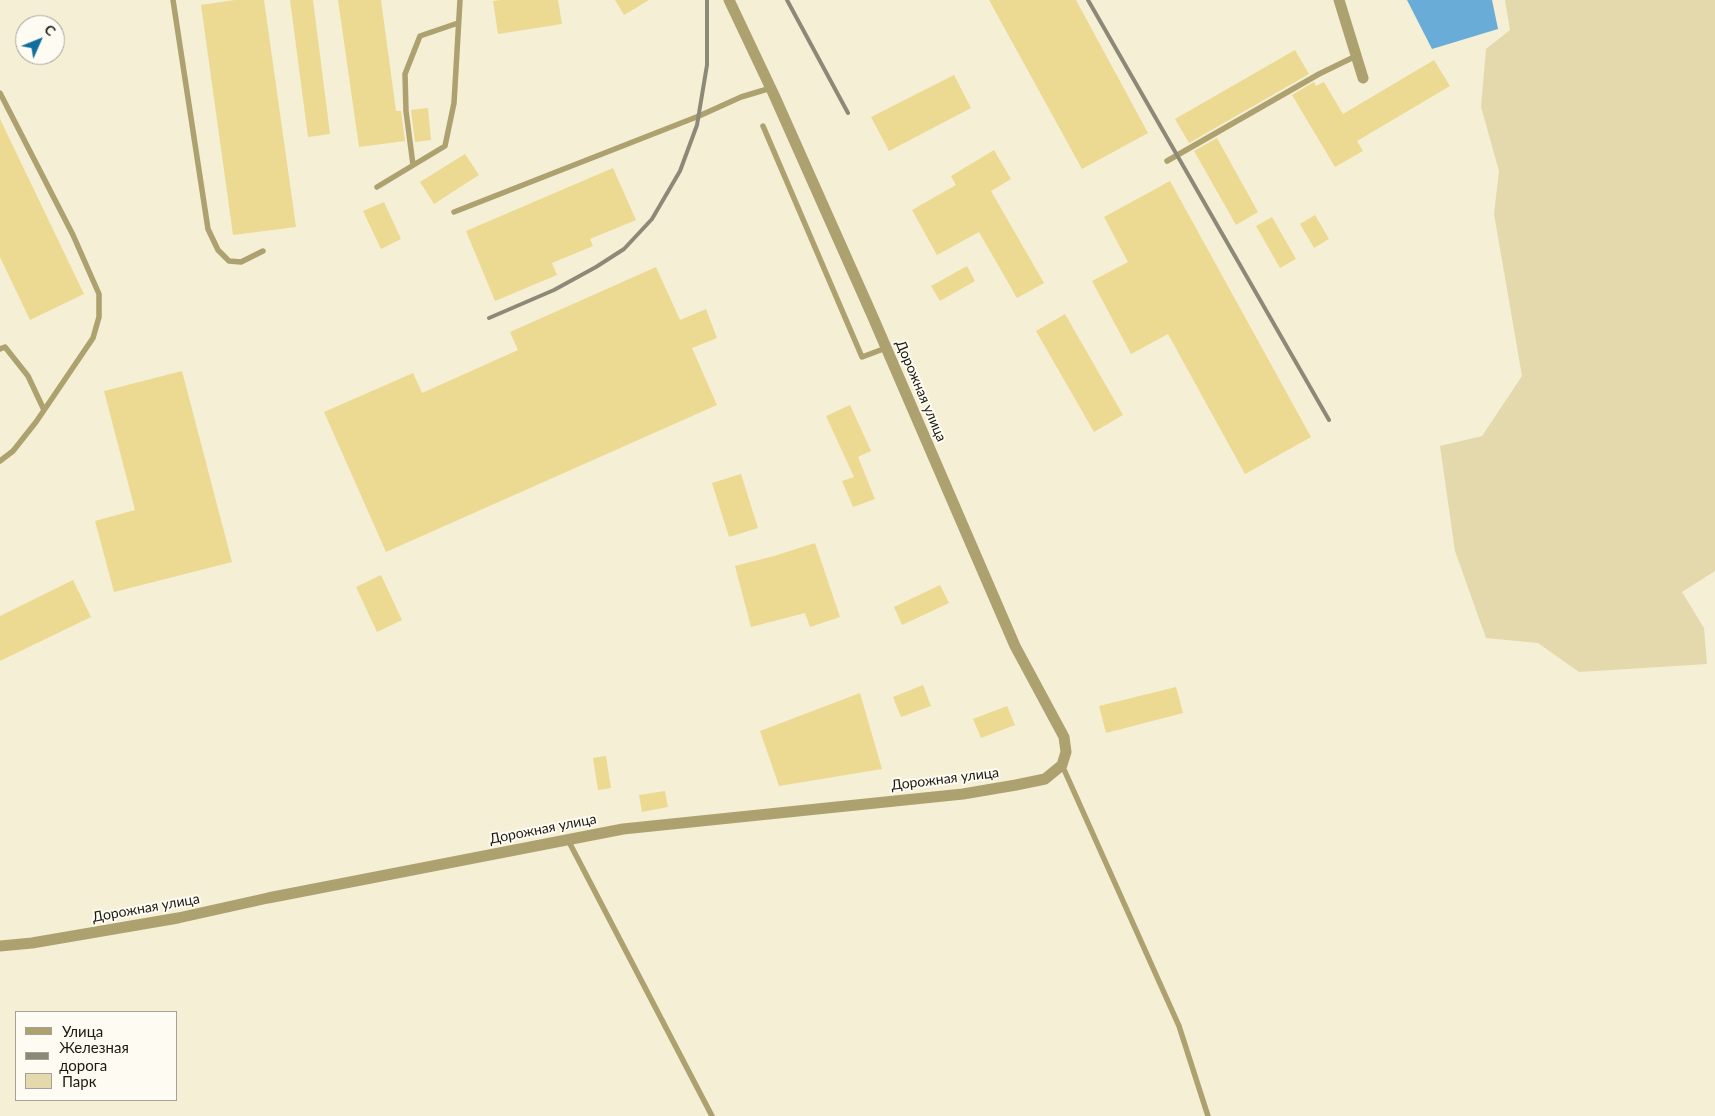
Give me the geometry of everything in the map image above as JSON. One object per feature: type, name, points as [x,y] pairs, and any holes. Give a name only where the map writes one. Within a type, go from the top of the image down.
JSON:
[{"type":"street","name":"Дорожная улица","points":[[0,946],[32,943],[178,918],[268,898],[623,829],[963,794],[1016,786],[1045,779],[1062,765],[1066,752],[1064,737],[1016,646],[771,88],[728,0]]},
{"type":"street","points":[[1339,0],[1363,78]]},
{"type":"lane","points":[[173,0],[208,230],[218,250],[229,261],[241,262],[263,251]]},
{"type":"lane","points":[[376,187],[446,146],[454,103],[460,0]]},
{"type":"lane","points":[[413,165],[406,111],[406,74],[420,36],[458,23]]},
{"type":"lane","points":[[1167,161],[1318,74],[1356,56]]},
{"type":"lane","points":[[454,212],[699,116],[740,97],[771,88]]},
{"type":"lane","points":[[0,93],[73,235],[99,294],[99,318],[93,338],[44,410],[12,451],[0,461]]},
{"type":"lane","points":[[763,126],[862,357],[886,348]]},
{"type":"lane","points":[[0,349],[5,347],[28,376],[44,410]]},
{"type":"lane","points":[[1062,765],[1179,1026],[1208,1116]]},
{"type":"lane","points":[[568,840],[712,1116]]},
{"type":"green space","points":[[1505,0],[1715,0],[1715,571],[1682,592],[1704,628],[1707,664],[1579,672],[1538,643],[1486,638],[1455,551],[1440,446],[1482,436],[1522,376],[1494,214],[1499,171],[1481,107],[1486,49],[1510,30]]},
{"type":"water","points":[[1407,0],[1492,0],[1498,29],[1432,49]]},
{"type":"building","points":[[235,0],[264,0],[296,227],[233,235],[201,5]]},
{"type":"building","points":[[290,0],[313,0],[330,134],[308,137]]},
{"type":"building","points":[[338,0],[381,0],[396,111],[401,111],[405,141],[359,147]]},
{"type":"building","points":[[558,0],[562,24],[498,34],[493,1]]},
{"type":"building","points":[[615,0],[649,0],[624,15]]},
{"type":"building","points":[[989,0],[1076,0],[1148,133],[1082,169]]},
{"type":"building","points":[[1295,50],[1309,74],[1189,143],[1175,119]]},
{"type":"building","points":[[1434,60],[1450,86],[1357,141],[1363,151],[1335,167],[1292,95],[1314,82],[1316,86],[1324,82],[1343,114]]},
{"type":"building","points":[[954,75],[971,108],[889,151],[871,117]]},
{"type":"building","points":[[428,108],[431,140],[415,142],[411,110]]},
{"type":"building","points":[[0,119],[84,294],[30,320],[0,257]]},
{"type":"building","points":[[1217,138],[1258,212],[1236,225],[1194,151]]},
{"type":"building","points":[[994,150],[1011,179],[991,191],[1044,283],[1017,298],[979,232],[937,255],[912,210],[956,185],[951,176]]},
{"type":"building","points":[[465,154],[479,175],[434,204],[420,182]]},
{"type":"building","points":[[613,168],[636,220],[590,239],[593,246],[552,263],[557,275],[495,301],[466,231]]},
{"type":"building","points":[[1170,181],[1311,437],[1245,474],[1168,334],[1131,354],[1092,281],[1128,262],[1104,217]]},
{"type":"building","points":[[384,202],[401,239],[381,249],[363,211]]},
{"type":"building","points":[[1315,215],[1329,239],[1314,248],[1300,224]]},
{"type":"building","points":[[1272,217],[1296,259],[1280,268],[1256,226]]},
{"type":"building","points":[[967,266],[975,281],[940,301],[931,286]]},
{"type":"building","points":[[656,267],[680,320],[706,309],[717,338],[692,348],[717,405],[386,552],[324,412],[413,373],[422,393],[518,350],[510,332]]},
{"type":"building","points":[[1065,314],[1123,415],[1094,432],[1036,331]]},
{"type":"building","points":[[182,371],[232,562],[114,592],[95,521],[135,510],[104,391]]},
{"type":"building","points":[[850,405],[871,451],[858,457],[875,499],[853,507],[842,481],[854,477],[826,416]]},
{"type":"building","points":[[741,474],[758,528],[729,537],[712,483]]},
{"type":"building","points":[[815,543],[840,617],[810,627],[805,613],[751,627],[735,566]]},
{"type":"building","points":[[381,575],[402,620],[377,632],[356,587]]},
{"type":"building","points":[[73,580],[91,617],[0,661],[0,616]]},
{"type":"building","points":[[940,585],[949,603],[902,625],[894,607]]},
{"type":"building","points":[[923,685],[931,706],[901,717],[893,697]]},
{"type":"building","points":[[1176,687],[1183,713],[1106,733],[1099,706]]},
{"type":"building","points":[[860,693],[882,769],[779,786],[760,731]]},
{"type":"building","points":[[1007,706],[1015,725],[981,738],[973,719]]},
{"type":"building","points":[[606,756],[611,788],[598,790],[593,758]]},
{"type":"building","points":[[665,791],[668,807],[642,812],[639,795]]},
{"type":"railway","points":[[489,318],[554,290],[596,267],[624,249],[652,219],[680,171],[697,125],[707,65],[707,0]]},
{"type":"railway","points":[[787,0],[848,113]]},
{"type":"railway","points":[[1088,0],[1329,420]]}]
